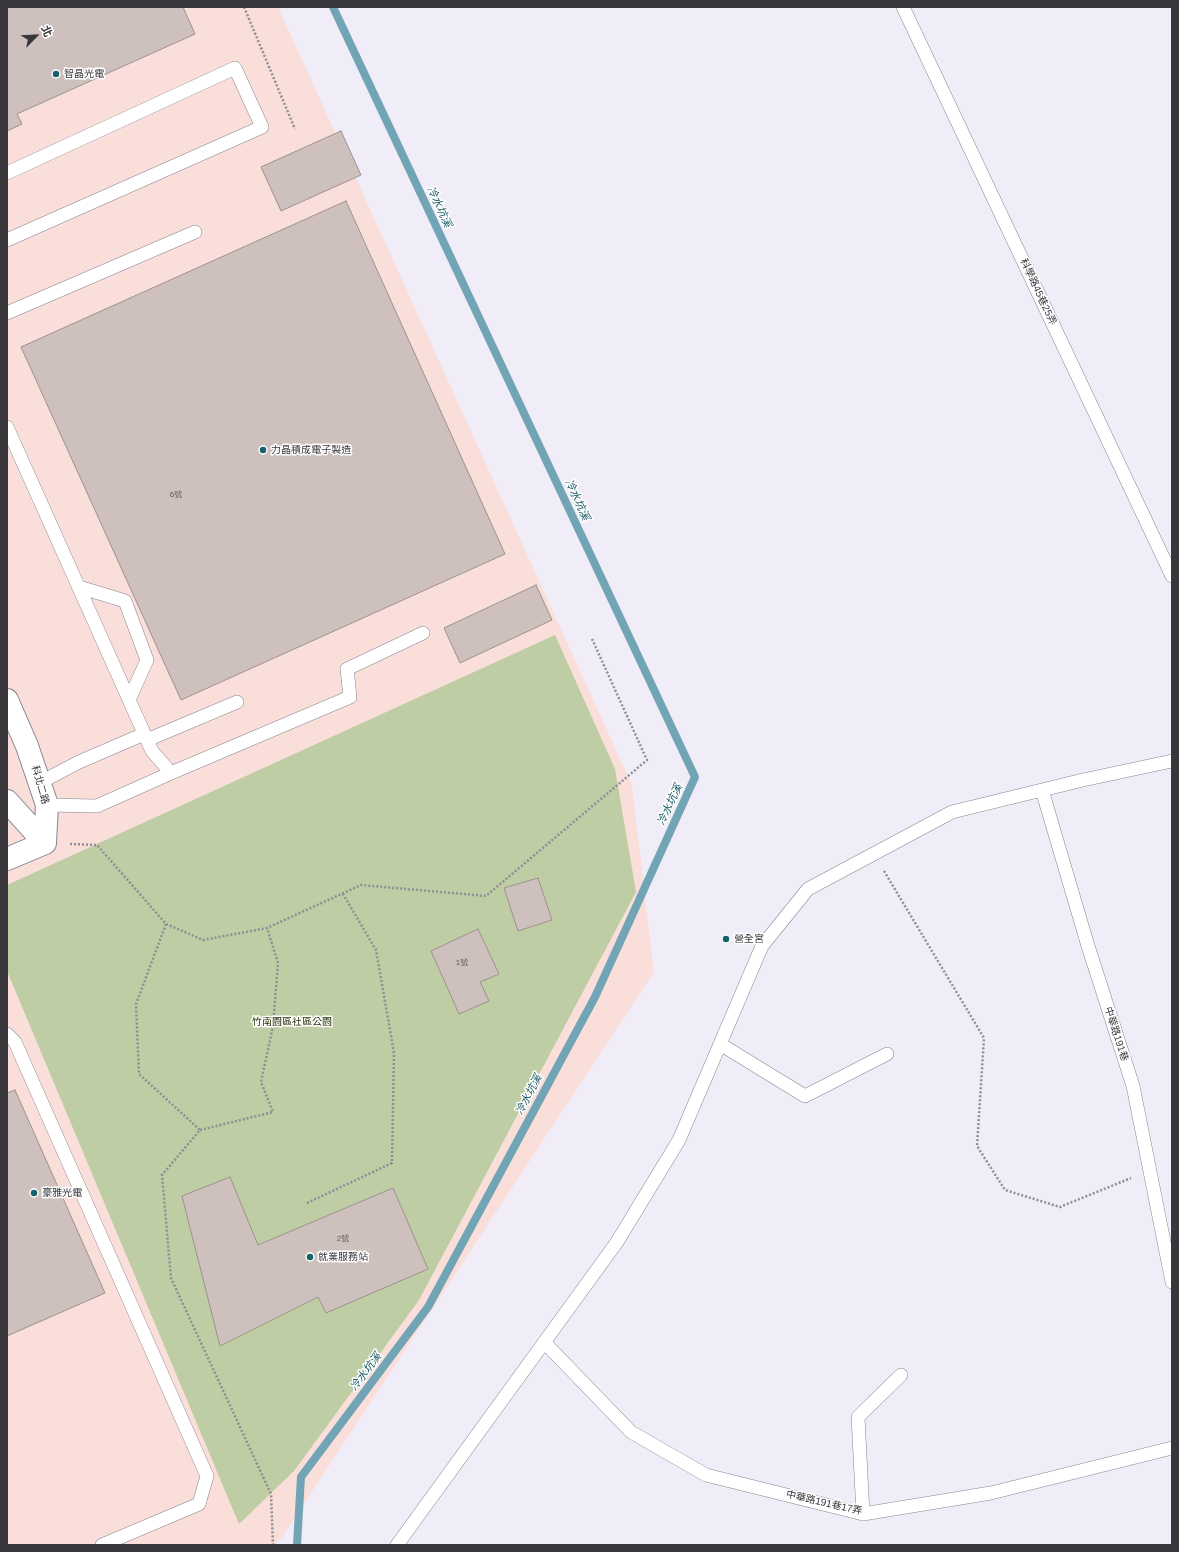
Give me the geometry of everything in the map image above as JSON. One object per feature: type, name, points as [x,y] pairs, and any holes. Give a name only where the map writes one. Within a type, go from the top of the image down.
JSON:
[{"type":"street","name":"科北二路","points":[[7,700],[41,782],[47,806],[46,843]]},
{"type":"street","points":[[7,801],[46,843],[7,859]]},
{"type":"lane","name":"科學路45巷25弄","points":[[903,7],[1172,576]]},
{"type":"lane","points":[[7,173],[235,68],[262,128],[7,240]]},
{"type":"lane","points":[[7,313],[196,232]]},
{"type":"lane","points":[[7,427],[145,737],[152,751],[172,773]]},
{"type":"lane","points":[[79,587],[125,601],[147,660],[129,700]]},
{"type":"lane","points":[[47,806],[97,806],[350,697],[346,669],[422,634]]},
{"type":"lane","points":[[41,782],[79,762],[237,702]]},
{"type":"lane","points":[[398,1545],[617,1242],[679,1140],[762,946],[808,889],[952,812],[1172,761]]},
{"type":"lane","name":"中華路191巷","points":[[1042,790],[1088,946],[1133,1086],[1172,1282]]},
{"type":"lane","points":[[10,1040],[207,1476],[199,1504],[102,1545]]},
{"type":"lane","points":[[720,1044],[805,1096],[888,1054]]},
{"type":"lane","name":"中華路191巷17弄","points":[[544,1342],[631,1432],[706,1475],[863,1514],[991,1493],[1172,1448]]},
{"type":"lane","points":[[863,1514],[858,1417],[901,1375]]},
{"type":"path","points":[[244,7],[295,129]]},
{"type":"path","points":[[46,843],[97,845],[166,924],[204,940],[266,928],[361,885],[486,896],[647,760],[592,639]]},
{"type":"path","points":[[874,854],[984,1038],[976,1146],[1005,1190],[1060,1207],[1150,1170]]},
{"type":"path","points":[[307,1203],[392,1163],[394,1053],[376,950],[343,894]]},
{"type":"path","points":[[166,924],[136,1004],[139,1074],[200,1130]]},
{"type":"path","points":[[266,928],[278,963],[273,1026],[261,1082],[273,1112],[200,1130],[162,1175],[171,1278],[271,1494],[273,1545]]},
{"type":"shaded area","points":[[7,7],[278,7],[632,785],[654,972],[282,1537],[274,1545],[7,1545]]},
{"type":"green space","name":"竹南園區社區公園","points":[[555,635],[615,769],[636,892],[419,1300],[294,1471],[239,1524],[7,971],[7,885]]},
{"type":"building","name":"智晶光電","points":[[7,7],[183,7],[195,34],[17,114],[22,124],[7,131]]},
{"type":"building","points":[[341,131],[361,175],[281,211],[261,167]]},
{"type":"building","name":"力晶積成電子製造","points":[[346,201],[505,554],[181,700],[21,347]]},
{"type":"building","points":[[536,585],[552,620],[460,663],[444,628]]},
{"type":"building","points":[[538,878],[552,920],[518,931],[504,888]]},
{"type":"building","points":[[478,929],[499,974],[480,982],[489,1001],[459,1014],[431,951]]},
{"type":"building","name":"豪雅光電","points":[[15,1090],[105,1293],[7,1336],[7,1093]]},
{"type":"building","name":"就業服務站","points":[[230,1177],[258,1245],[393,1188],[428,1269],[326,1313],[318,1297],[220,1346],[182,1196]]},
{"type":"waterway","name":"冷水坑溪","points":[[297,1545],[301,1477],[428,1307],[595,997],[695,777],[333,7]]},
{"type":"place","name":"智晶光電","points":[[56,74]]},
{"type":"place","name":"力晶積成電子製造","points":[[263,450]]},
{"type":"place","name":"營全宮","points":[[726,939]]},
{"type":"place","name":"豪雅光電","points":[[34,1193]]},
{"type":"place","name":"就業服務站","points":[[310,1257]]}]
